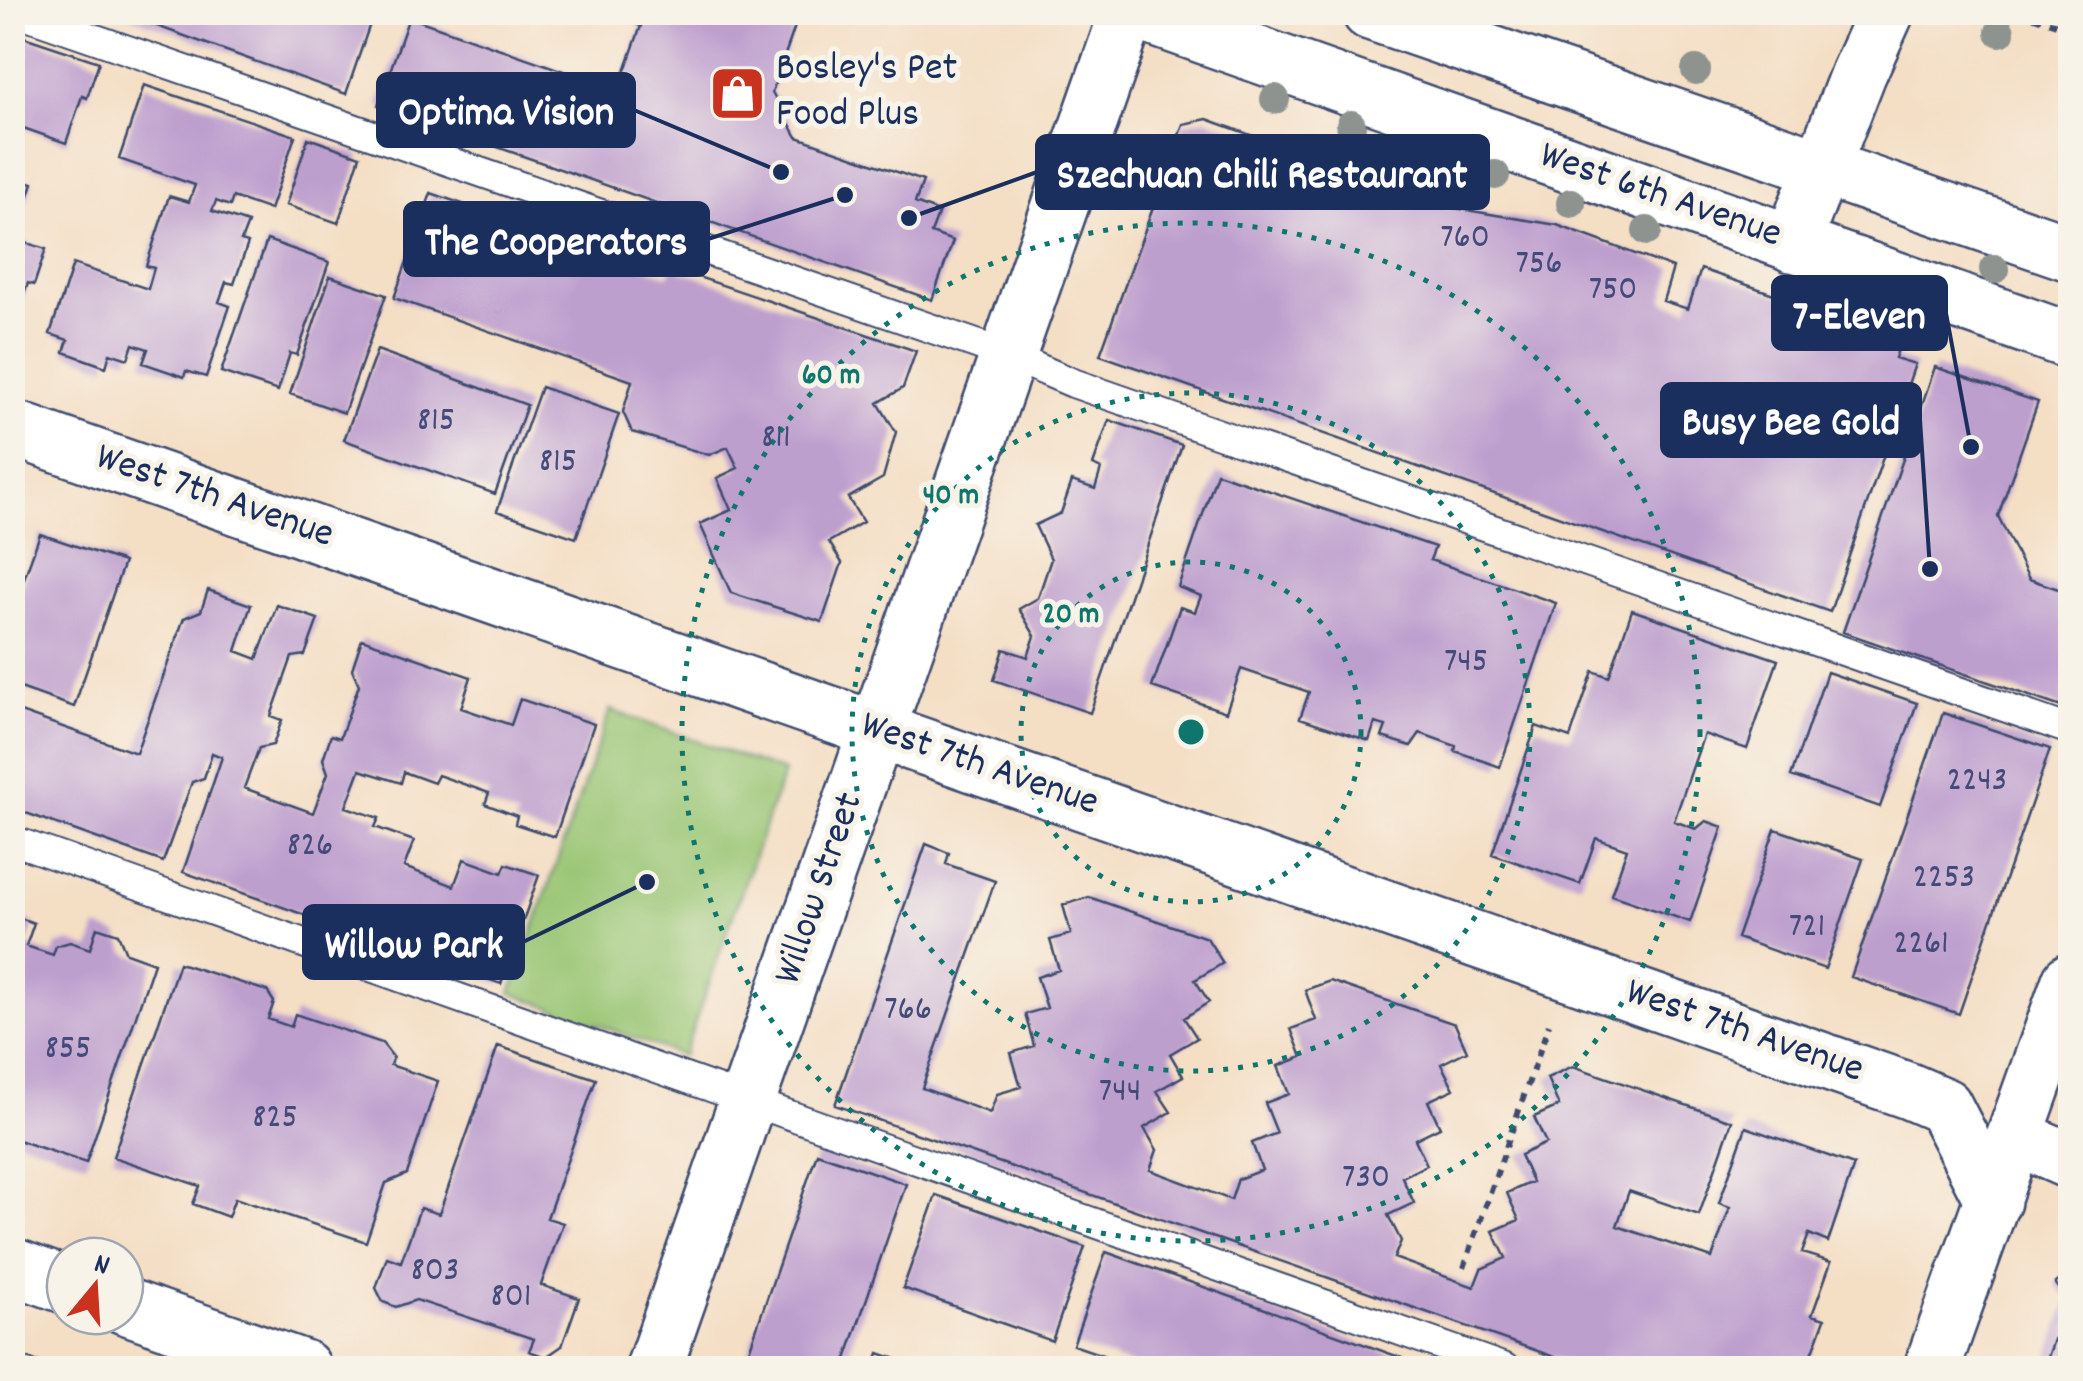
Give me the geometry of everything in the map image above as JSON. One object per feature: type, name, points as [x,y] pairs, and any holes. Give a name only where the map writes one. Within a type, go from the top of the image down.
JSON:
[{"type":"street","name":"Willow Street","points":[[654,1368],[1128,12]]},
{"type":"street","name":"West 6th Avenue","points":[[1136,12],[2070,341]]},
{"type":"street","name":"West 6th Avenue","points":[[1370,12],[2070,253]]},
{"type":"street","points":[[1792,244],[1886,12]]},
{"type":"street","name":"West 7th Avenue","points":[[12,428],[1909,1090],[1944,1106]]},
{"type":"street","points":[[1932,1368],[2070,982]]},
{"type":"street","points":[[1993,1201],[1944,1106],[2039,1071]]},
{"type":"street","points":[[2016,1137],[2070,1161]]},
{"type":"street","points":[[12,1266],[45,1278]]},
{"type":"street","points":[[145,1319],[192,1350],[303,1368]]},
{"type":"lane","points":[[18,12],[1008,354],[1073,382],[2070,730]]},
{"type":"lane","points":[[12,840],[1504,1368]]},
{"type":"path","points":[[2018,12],[2070,28]]},
{"type":"path","points":[[1464,1268],[1549,1023]]},
{"type":"green space","points":[[610,710],[784,772],[683,1056],[511,993]]},
{"type":"building","points":[[118,12],[374,12],[346,94]]},
{"type":"building","points":[[605,12],[800,12],[772,92],[797,137],[923,181],[915,203],[939,212],[931,233],[953,241],[932,300],[378,105],[409,17],[618,90],[641,26]]},
{"type":"building","points":[[12,33],[99,62],[66,143],[12,124]]},
{"type":"building","points":[[144,85],[295,136],[270,210],[233,197],[230,206],[216,201],[212,211],[248,223],[241,241],[248,243],[234,284],[226,282],[219,302],[230,306],[206,377],[186,371],[184,377],[143,363],[148,349],[133,344],[128,359],[110,353],[106,367],[64,352],[68,340],[50,334],[73,264],[148,289],[154,268],[146,266],[169,196],[189,202],[195,185],[119,159]]},
{"type":"building","points":[[1207,119],[1448,207],[1557,225],[1673,268],[1663,301],[1688,309],[1701,269],[1902,338],[1895,358],[1915,364],[1830,612],[1100,355],[1183,124]]},
{"type":"building","points":[[308,138],[360,156],[338,223],[286,205]]},
{"type":"building","points":[[12,177],[33,183],[14,239],[46,249],[34,285],[28,283],[13,326]]},
{"type":"building","points":[[431,193],[669,276],[672,268],[916,351],[903,388],[878,403],[896,432],[883,478],[848,498],[863,522],[829,542],[842,563],[822,622],[731,593],[700,524],[731,510],[717,478],[738,468],[728,447],[709,455],[632,432],[623,412],[632,381],[394,298]]},
{"type":"building","points":[[267,240],[329,262],[297,355],[290,353],[278,391],[221,372]]},
{"type":"building","points":[[330,276],[386,295],[344,413],[290,394]]},
{"type":"building","points":[[377,350],[527,405],[495,494],[344,440]]},
{"type":"building","points":[[1935,367],[2038,402],[1998,516],[2029,579],[2070,593],[2070,710],[1843,632]]},
{"type":"building","points":[[541,387],[619,414],[576,538],[497,511]]},
{"type":"building","points":[[1109,420],[1182,445],[1090,713],[994,680],[1004,649],[1028,657],[1035,636],[1019,609],[1038,598],[1051,559],[1035,525],[1061,513],[1072,481],[1095,489],[1101,469],[1093,465]]},
{"type":"building","points":[[1217,473],[1435,547],[1430,560],[1556,603],[1500,767],[1420,733],[1411,746],[1382,737],[1386,726],[1375,723],[1369,741],[1300,718],[1309,692],[1241,669],[1226,712],[1152,687],[1180,607],[1195,612],[1201,596],[1178,587]]},
{"type":"building","points":[[40,534],[124,562],[74,707],[12,685],[12,612]]},
{"type":"building","points":[[208,590],[251,605],[236,651],[257,659],[277,605],[318,619],[305,655],[292,657],[271,716],[282,720],[273,745],[259,748],[244,788],[313,813],[328,773],[323,759],[331,735],[340,738],[359,685],[352,669],[362,639],[471,677],[461,708],[511,725],[520,699],[594,724],[555,837],[515,824],[517,816],[485,804],[489,793],[438,775],[434,783],[404,772],[401,783],[360,770],[346,807],[379,818],[375,827],[414,841],[404,867],[454,886],[464,859],[502,873],[506,864],[539,875],[501,984],[183,872],[222,757],[212,753],[204,778],[192,782],[163,862],[12,808],[12,709],[136,753],[184,618],[201,611]]},
{"type":"building","points":[[1632,610],[1778,660],[1747,749],[1704,734],[1674,821],[1696,829],[1706,821],[1723,827],[1690,922],[1611,895],[1627,849],[1596,838],[1580,884],[1492,854],[1536,726],[1570,738],[1593,671],[1609,677]]},
{"type":"building","points":[[1827,672],[1917,703],[1880,807],[1791,776]]},
{"type":"building","points":[[1943,713],[2050,749],[1959,1014],[1851,977]]},
{"type":"building","points":[[1775,829],[1863,859],[1825,969],[1737,938]]},
{"type":"building","points":[[926,844],[949,853],[946,864],[995,881],[922,1088],[990,1113],[997,1094],[1021,1087],[1011,1053],[1034,1046],[1025,1014],[1047,1008],[1037,977],[1059,970],[1050,940],[1071,934],[1063,905],[1089,897],[1207,938],[1223,963],[1195,980],[1209,1002],[1184,1018],[1197,1038],[1170,1054],[1183,1076],[1157,1091],[1171,1112],[1144,1128],[1157,1150],[1150,1170],[1231,1200],[1238,1179],[1262,1170],[1252,1143],[1277,1133],[1265,1103],[1289,1094],[1278,1066],[1302,1057],[1291,1029],[1316,1020],[1305,990],[1330,981],[1455,1024],[1467,1051],[1441,1064],[1454,1089],[1428,1101],[1440,1127],[1415,1139],[1427,1165],[1402,1177],[1414,1203],[1388,1215],[1401,1241],[1394,1258],[1474,1287],[1481,1269],[1506,1258],[1493,1231],[1519,1220],[1507,1193],[1532,1182],[1520,1155],[1546,1143],[1534,1117],[1559,1106],[1547,1078],[1573,1066],[1732,1121],[1699,1215],[1629,1191],[1617,1226],[1712,1258],[1730,1207],[1719,1203],[1746,1127],[1854,1165],[1828,1242],[1809,1234],[1802,1253],[1831,1262],[1812,1315],[1825,1319],[1807,1368],[1586,1368],[835,1105]]},
{"type":"building","points":[[12,915],[34,923],[26,946],[53,955],[56,946],[70,942],[90,949],[97,927],[118,934],[126,953],[154,963],[86,1163],[12,1138]]},
{"type":"building","points":[[179,963],[267,991],[274,1002],[268,1019],[291,1027],[295,1014],[382,1043],[393,1057],[390,1065],[438,1081],[407,1174],[386,1183],[366,1242],[235,1198],[228,1217],[193,1204],[200,1186],[113,1157]]},
{"type":"building","points":[[498,1046],[596,1079],[547,1218],[563,1223],[541,1285],[579,1298],[562,1346],[546,1357],[529,1351],[534,1339],[416,1300],[396,1307],[383,1302],[376,1288],[387,1257],[401,1262],[420,1208],[439,1214]]},
{"type":"building","points":[[817,1153],[906,1184],[843,1368],[743,1368]]},
{"type":"building","points":[[936,1195],[1085,1247],[1052,1341],[903,1288]]},
{"type":"building","points":[[1106,1252],[1402,1358],[1398,1368],[1141,1368],[1073,1345]]},
{"type":"building","points":[[2070,1270],[2070,1368],[2044,1368],[2068,1300],[2055,1284]]},
{"type":"building","points":[[12,1353],[56,1368],[12,1368]]},
{"type":"building","points":[[879,1353],[922,1368],[874,1368]]},
{"type":"place","name":"Bosley's Pet Food Plus","points":[[737,93]]},
{"type":"place","name":"Optima Vision","points":[[781,172]]},
{"type":"place","name":"The Cooperators","points":[[845,195]]},
{"type":"place","name":"Szechuan Chili Restaurant","points":[[909,218]]},
{"type":"place","name":"7-Eleven","points":[[1971,447]]},
{"type":"place","name":"Busy Bee Gold","points":[[1930,569]]},
{"type":"place","name":"Willow Park","points":[[647,882]]}]
